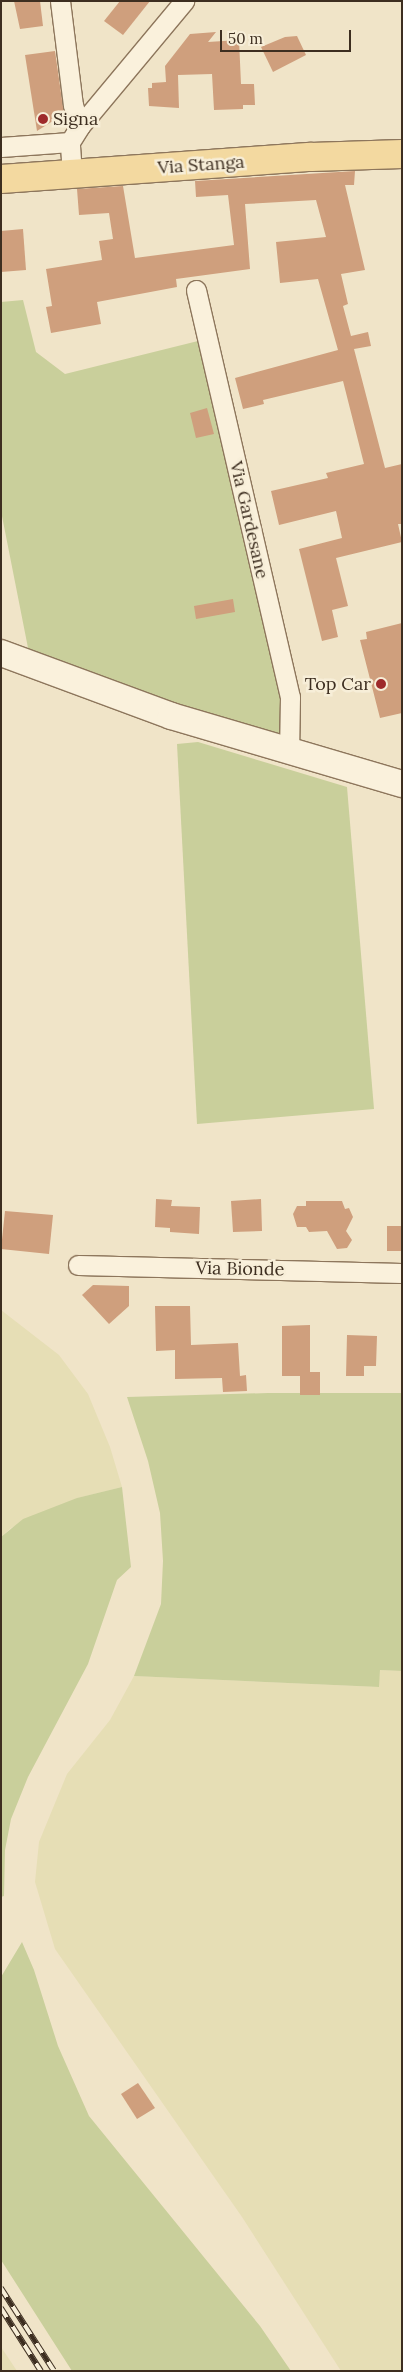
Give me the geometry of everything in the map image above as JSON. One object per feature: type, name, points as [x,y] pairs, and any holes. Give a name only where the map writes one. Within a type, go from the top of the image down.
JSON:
[{"type":"main road","name":"Via Stanga","points":[[1,178],[311,157],[402,154]]},
{"type":"main road","points":[[1,653],[170,716],[402,784]]},
{"type":"street","points":[[60,1],[73,105],[80,126]]},
{"type":"street","points":[[72,174],[70,142],[80,126],[184,1]]},
{"type":"street","points":[[1,148],[70,142]]},
{"type":"street","name":"Via Gardesane","points":[[196,290],[290,697],[289,752]]},
{"type":"street","name":"Via Bionde","points":[[78,1265],[402,1273]]},
{"type":"shaded area","points":[[1,1310],[59,1355],[88,1394],[110,1447],[122,1487],[78,1498],[11,1528],[1,1537]]},
{"type":"shaded area","points":[[380,1670],[402,1671],[402,2371],[341,2371],[242,2217],[55,1949],[35,1882],[39,1842],[67,1774],[110,1720],[134,1676],[378,1687]]},
{"type":"shaded area","points":[[1,2347],[17,2371],[1,2371]]},
{"type":"green space","points":[[23,300],[36,352],[65,374],[198,341],[294,741],[246,729],[29,653],[1,511],[1,302]]},
{"type":"green space","points":[[198,742],[347,787],[374,1109],[197,1124],[177,744]]},
{"type":"green space","points":[[268,1393],[402,1393],[402,1671],[380,1670],[379,1687],[134,1676],[161,1604],[163,1561],[160,1513],[148,1461],[127,1397]]},
{"type":"green space","points":[[122,1487],[131,1567],[117,1580],[88,1664],[28,1777],[11,1819],[5,1850],[4,1896],[1,1897],[1,1537],[23,1519],[77,1498]]},
{"type":"green space","points":[[22,1942],[34,1970],[58,2046],[89,2116],[260,2326],[291,2371],[72,2371],[1,2260],[1,1977]]},
{"type":"building","points":[[14,1],[40,1],[43,26],[20,29]]},
{"type":"building","points":[[120,1],[150,1],[123,35],[104,21]]},
{"type":"building","points":[[216,32],[208,42],[239,40],[241,84],[254,84],[255,105],[243,105],[243,109],[214,110],[212,74],[178,75],[179,108],[149,106],[148,88],[152,88],[152,83],[166,82],[165,66],[190,34]]},
{"type":"building","points":[[297,36],[306,55],[273,72],[261,47],[285,37]]},
{"type":"building","points":[[55,51],[64,114],[37,131],[25,55]]},
{"type":"building","points":[[355,171],[354,185],[345,185],[365,270],[341,274],[348,304],[343,306],[351,336],[368,332],[371,346],[354,349],[385,468],[402,464],[402,524],[398,524],[402,542],[336,558],[348,606],[332,610],[338,637],[322,641],[299,549],[342,538],[336,511],[279,525],[271,491],[328,478],[326,473],[364,464],[343,381],[263,400],[264,404],[243,409],[235,378],[338,350],[318,279],[280,283],[276,242],[326,237],[316,200],[245,204],[250,269],[176,279],[177,287],[97,302],[101,324],[51,333],[46,307],[52,306],[46,269],[102,260],[99,241],[113,239],[109,213],[79,215],[77,189],[123,186],[135,258],[234,245],[228,195],[196,197],[195,181]]},
{"type":"building","points":[[23,229],[26,270],[1,272],[1,231]]},
{"type":"building","points":[[207,408],[214,434],[196,438],[190,413]]},
{"type":"building","points":[[233,599],[235,612],[196,619],[194,606]]},
{"type":"building","points":[[402,623],[402,713],[380,718],[360,640],[367,639],[366,632]]},
{"type":"building","points":[[156,1199],[172,1200],[171,1206],[200,1207],[199,1234],[170,1232],[170,1228],[155,1227]]},
{"type":"building","points":[[261,1199],[262,1231],[233,1232],[231,1201]]},
{"type":"building","points":[[306,1201],[342,1201],[345,1209],[349,1208],[353,1217],[346,1231],[352,1240],[347,1248],[337,1249],[327,1231],[309,1232],[306,1227],[297,1227],[293,1214],[297,1206],[306,1206]]},
{"type":"building","points":[[5,1211],[53,1215],[49,1254],[1,1249]]},
{"type":"building","points":[[387,1226],[402,1226],[402,1251],[387,1251]]},
{"type":"building","points":[[93,1285],[129,1286],[129,1306],[109,1324],[82,1295]]},
{"type":"building","points":[[155,1306],[190,1306],[191,1345],[238,1343],[240,1376],[246,1375],[247,1391],[223,1392],[222,1378],[175,1379],[175,1350],[156,1351]]},
{"type":"building","points":[[310,1325],[310,1372],[320,1372],[320,1395],[300,1395],[300,1376],[282,1376],[282,1326]]},
{"type":"building","points":[[347,1335],[377,1336],[376,1366],[364,1366],[364,1376],[346,1376]]},
{"type":"building","points":[[138,2083],[155,2108],[137,2119],[121,2094]]},
{"type":"railway","points":[[1,2288],[54,2371]]},
{"type":"railway","points":[[1,2308],[41,2371]]},
{"type":"place","name":"Signa","points":[[43,119]]},
{"type":"place","name":"Top Car","points":[[381,684]]}]
